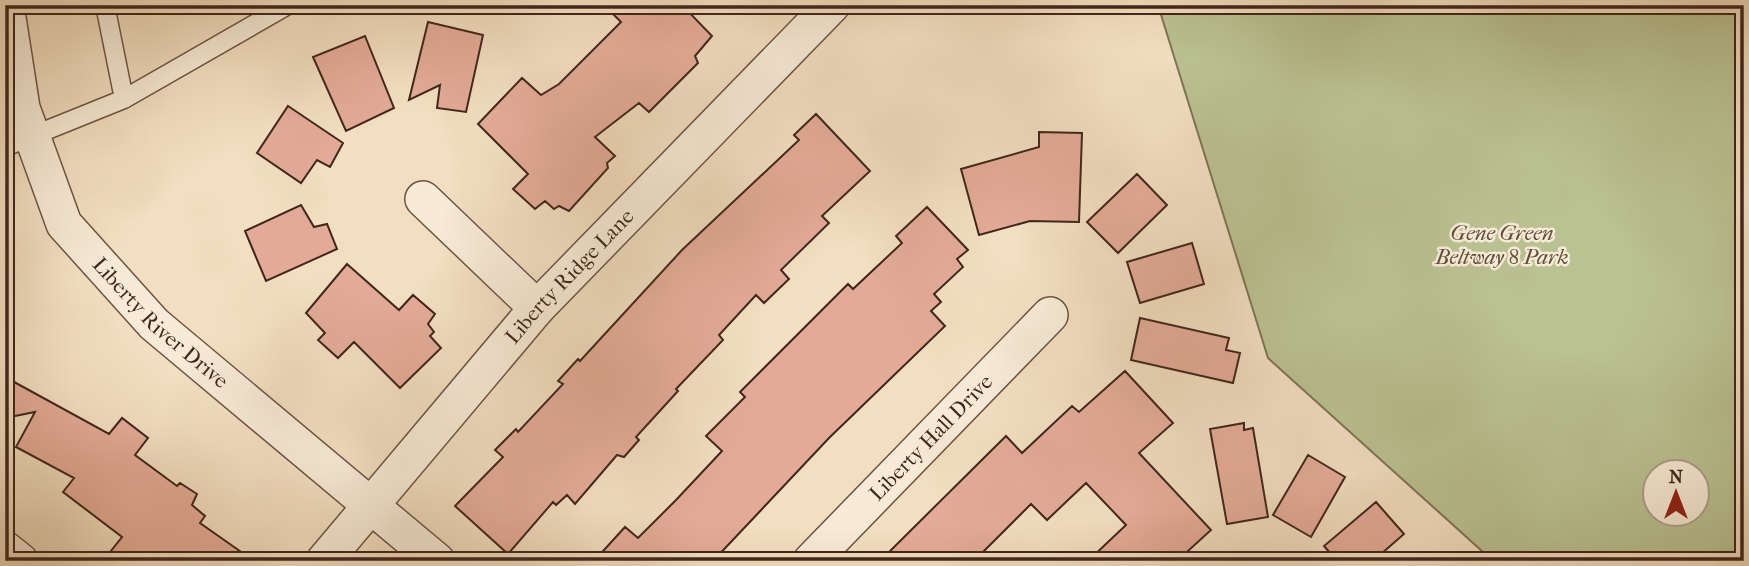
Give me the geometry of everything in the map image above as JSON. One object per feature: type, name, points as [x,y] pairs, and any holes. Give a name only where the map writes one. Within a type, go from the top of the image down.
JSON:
[{"type":"street","name":"Liberty Ridge Lane","points":[[324,561],[537,308],[832,5]]},
{"type":"street","name":"Liberty River Drive","points":[[7,26],[22,108],[19,141],[64,224],[154,324],[437,561]]},
{"type":"street","points":[[423,199],[537,308]]},
{"type":"street","name":"Liberty Hall Drive","points":[[811,561],[1050,315]]},
{"type":"street","points":[[5,550],[20,561]]},
{"type":"lane","points":[[105,5],[124,99]]},
{"type":"lane","points":[[19,141],[124,99],[288,5]]},
{"type":"green space","name":"Gene Green Beltway 8 Park","points":[[1158,5],[1744,5],[1744,561],[1493,561],[1268,358]]},
{"type":"building","points":[[604,5],[682,5],[712,36],[695,56],[698,63],[649,112],[639,103],[595,137],[615,156],[607,163],[608,168],[569,211],[559,206],[554,209],[545,201],[535,209],[513,189],[528,174],[478,124],[522,78],[541,95],[559,84],[621,22]]},
{"type":"building","points":[[428,22],[483,35],[466,112],[437,108],[440,85],[409,100]]},
{"type":"building","points":[[365,36],[394,108],[346,131],[313,57]]},
{"type":"building","points":[[288,106],[343,143],[330,167],[317,160],[301,183],[257,153]]},
{"type":"building","points":[[816,114],[870,171],[822,216],[829,223],[781,270],[789,279],[764,303],[756,295],[719,335],[723,340],[676,389],[678,391],[636,437],[639,440],[624,457],[617,455],[575,504],[567,495],[556,505],[553,502],[508,554],[455,506],[503,457],[495,450],[516,429],[518,432],[563,384],[558,381],[578,359],[580,361],[682,250],[799,140],[794,135]]},
{"type":"building","points":[[1039,132],[1082,133],[1079,222],[1030,221],[979,235],[961,169],[1039,147]]},
{"type":"building","points":[[1137,174],[1167,205],[1118,253],[1087,222]]},
{"type":"building","points":[[301,205],[314,227],[327,224],[337,249],[266,281],[245,231]]},
{"type":"building","points":[[927,207],[968,250],[957,259],[963,267],[934,294],[941,302],[931,311],[945,326],[829,438],[713,561],[594,561],[625,527],[638,538],[676,500],[722,451],[706,436],[745,397],[740,392],[848,284],[853,289],[902,243],[896,236]]},
{"type":"building","points":[[1192,243],[1204,284],[1140,303],[1127,262]]},
{"type":"building","points":[[347,264],[399,310],[413,295],[435,314],[428,324],[434,332],[430,336],[441,348],[400,388],[354,342],[338,358],[318,340],[325,333],[306,313]]},
{"type":"building","points":[[1140,318],[1229,338],[1226,350],[1240,353],[1233,383],[1131,360]]},
{"type":"building","points":[[1125,371],[1173,423],[1139,453],[1211,530],[1177,561],[1088,561],[1126,525],[1086,483],[1047,520],[1031,504],[974,561],[880,561],[1006,436],[1022,453],[1072,406],[1079,412]]},
{"type":"building","points":[[5,377],[109,434],[122,418],[148,438],[135,455],[177,486],[180,483],[197,494],[192,505],[205,516],[200,523],[254,561],[103,561],[122,537],[63,492],[74,478],[16,447],[35,412],[5,418]]},
{"type":"building","points":[[1244,423],[1244,430],[1253,428],[1268,517],[1227,524],[1210,429]]},
{"type":"building","points":[[1308,455],[1345,477],[1311,537],[1273,515]]},
{"type":"building","points":[[1376,502],[1404,534],[1373,561],[1337,561],[1324,546]]}]
